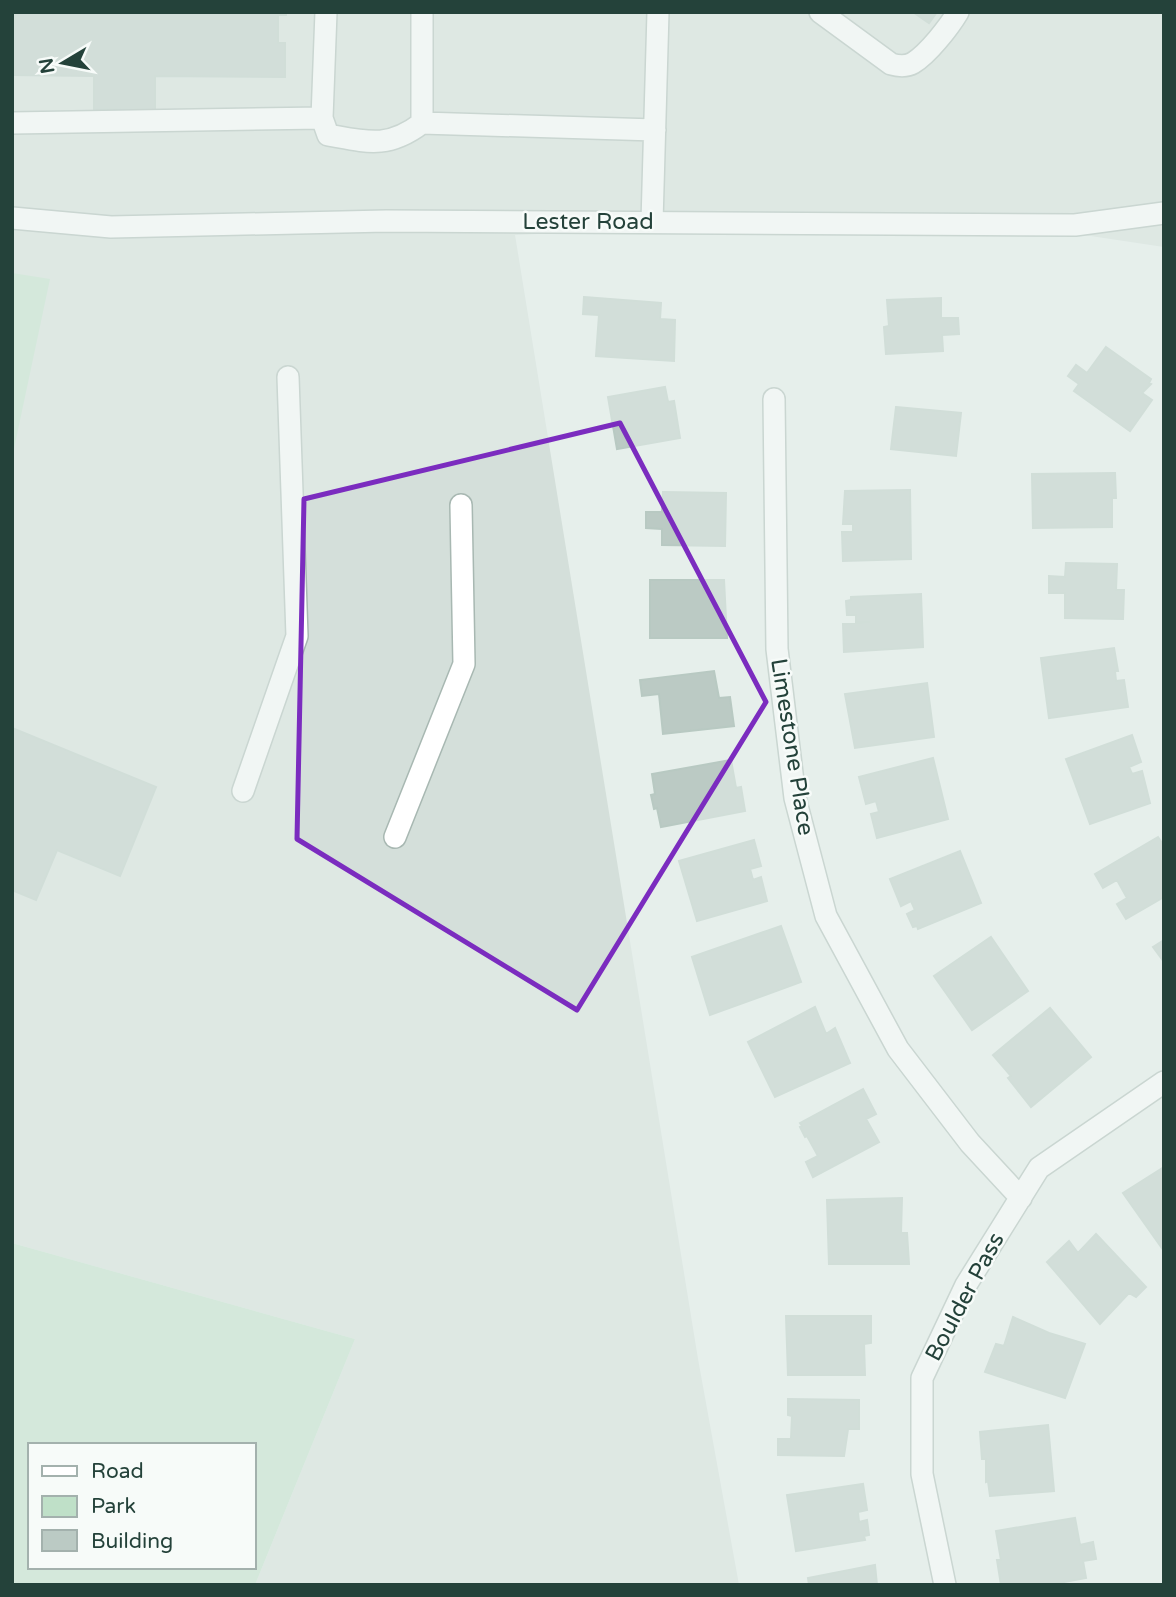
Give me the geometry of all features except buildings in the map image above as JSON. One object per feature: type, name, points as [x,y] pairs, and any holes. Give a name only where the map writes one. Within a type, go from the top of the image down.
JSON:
[{"type":"street","points":[[326,12],[322,118],[328,135],[388,142],[406,135],[422,123],[654,130]]},
{"type":"street","points":[[422,12],[422,123]]},
{"type":"street","points":[[652,222],[658,12]]},
{"type":"street","points":[[820,12],[882,58],[900,66],[912,63],[958,12]]},
{"type":"street","points":[[12,123],[322,118]]},
{"type":"street","name":"Lester Road","points":[[12,218],[111,227],[386,221],[1075,225],[1164,213]]},
{"type":"street","points":[[243,791],[297,636],[288,377]]},
{"type":"street","name":"Limestone Place","points":[[774,399],[777,649],[795,798],[825,916],[898,1049],[970,1143],[1021,1198]]},
{"type":"street","points":[[395,837],[464,664],[461,505]]},
{"type":"street","name":"Boulder Pass","points":[[945,1585],[922,1474],[922,1378],[966,1285],[1039,1168],[1164,1082]]},
{"type":"highlighted area","points":[[620,423],[766,702],[577,1010],[297,839],[304,499]]},
{"type":"shaded area","points":[[12,12],[1164,12],[1164,247],[951,215],[515,235],[698,1359],[739,1585],[255,1585],[355,1339],[12,1243]]},
{"type":"green space","points":[[12,273],[50,279],[12,458]]},
{"type":"green space","points":[[12,1243],[355,1339],[255,1585],[12,1585]]}]
